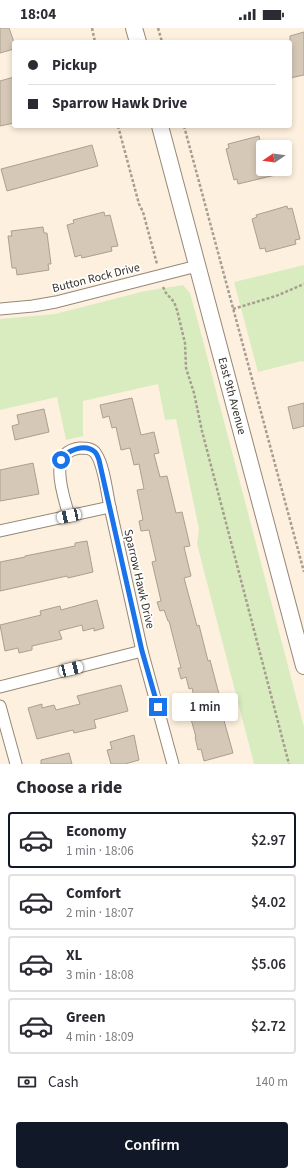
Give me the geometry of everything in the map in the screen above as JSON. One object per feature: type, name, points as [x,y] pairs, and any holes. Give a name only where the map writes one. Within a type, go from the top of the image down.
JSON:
[{"type":"main road","points":[[134,28],[137,40]]},
{"type":"main road","name":"East 9th Avenue","points":[[161,128],[304,666]]},
{"type":"street","name":"Button Rock Drive","points":[[0,309],[56,302],[197,266]]},
{"type":"street","name":"Sparrow Hawk Drive","points":[[69,516],[61,482],[60,469],[63,457],[69,451],[89,448],[96,454],[101,464],[142,651],[173,764]]},
{"type":"street","points":[[0,531],[110,508]]},
{"type":"street","points":[[0,687],[142,651]]},
{"type":"street","points":[[0,706],[16,764]]},
{"type":"path","points":[[92,28],[95,40]]},
{"type":"path","points":[[158,28],[161,40]]},
{"type":"path","points":[[119,128],[157,264]]},
{"type":"path","points":[[185,128],[304,572]]},
{"type":"path","points":[[233,309],[276,296],[304,284]]},
{"type":"path","points":[[163,286],[178,310],[185,343],[186,368],[194,393],[202,431],[289,764]]},
{"type":"green space","points":[[304,265],[304,362],[302,361],[258,372],[234,282]]},
{"type":"green space","points":[[183,285],[190,293],[197,318],[304,727],[304,764],[254,764],[197,544],[199,529],[176,419],[165,420],[158,384],[83,401],[83,436],[66,440],[57,397],[0,410],[0,319],[55,314],[145,291]]},
{"type":"building","points":[[0,28],[9,28],[13,40],[12,40],[12,50],[0,53]]},
{"type":"building","points":[[304,32],[304,75],[292,78],[292,40],[290,40],[290,36]]},
{"type":"building","points":[[12,78],[12,123],[0,126],[0,81]]},
{"type":"building","points":[[259,136],[260,140],[256,140],[256,176],[271,176],[238,184],[237,179],[234,180],[226,149],[229,148],[228,144]]},
{"type":"building","points":[[92,145],[98,166],[7,191],[1,169]]},
{"type":"building","points":[[287,206],[288,209],[292,208],[300,239],[295,240],[296,244],[266,252],[265,248],[260,249],[252,219],[257,217],[256,215]]},
{"type":"building","points":[[104,212],[105,216],[110,215],[118,246],[111,247],[112,251],[82,258],[81,255],[75,257],[67,225],[74,223],[73,220]]},
{"type":"building","points":[[43,227],[44,233],[47,233],[51,264],[48,264],[49,270],[17,275],[16,268],[12,268],[8,236],[12,236],[11,231]]},
{"type":"building","points":[[132,398],[141,435],[154,432],[159,453],[154,454],[160,477],[167,476],[176,513],[182,512],[190,546],[184,547],[191,576],[184,578],[197,626],[199,625],[208,661],[210,660],[233,753],[204,761],[201,749],[198,750],[189,712],[197,710],[192,688],[189,689],[186,677],[181,679],[178,668],[181,668],[169,621],[164,610],[160,611],[157,602],[161,601],[152,562],[156,561],[149,530],[141,531],[139,521],[143,520],[137,490],[144,489],[139,464],[134,465],[130,448],[121,450],[116,427],[112,428],[109,416],[103,418],[100,405]]},
{"type":"building","points":[[304,403],[304,426],[293,429],[288,407]]},
{"type":"building","points":[[44,409],[49,432],[15,440],[12,426],[19,424],[17,415]]},
{"type":"building","points":[[33,463],[39,494],[0,501],[0,470]]},
{"type":"building","points":[[87,541],[93,572],[68,578],[67,576],[0,591],[0,562],[75,546],[75,543]]},
{"type":"building","points":[[97,600],[104,628],[94,631],[94,628],[83,631],[82,625],[59,631],[62,639],[32,646],[32,650],[19,653],[18,648],[5,651],[0,625],[41,615],[40,611],[60,606],[61,610]]},
{"type":"building","points":[[121,685],[128,711],[94,720],[96,728],[74,733],[73,730],[37,739],[28,708],[42,704],[42,708],[54,705],[56,710],[80,704],[77,696]]},
{"type":"building","points":[[134,735],[139,760],[125,764],[111,764],[107,750],[112,749],[110,742]]},
{"type":"building","points":[[69,753],[72,764],[41,764],[41,760]]},
{"type":"route","points":[[61,460],[69,451],[79,448],[89,448],[96,454],[102,467],[142,651],[158,707]]}]
